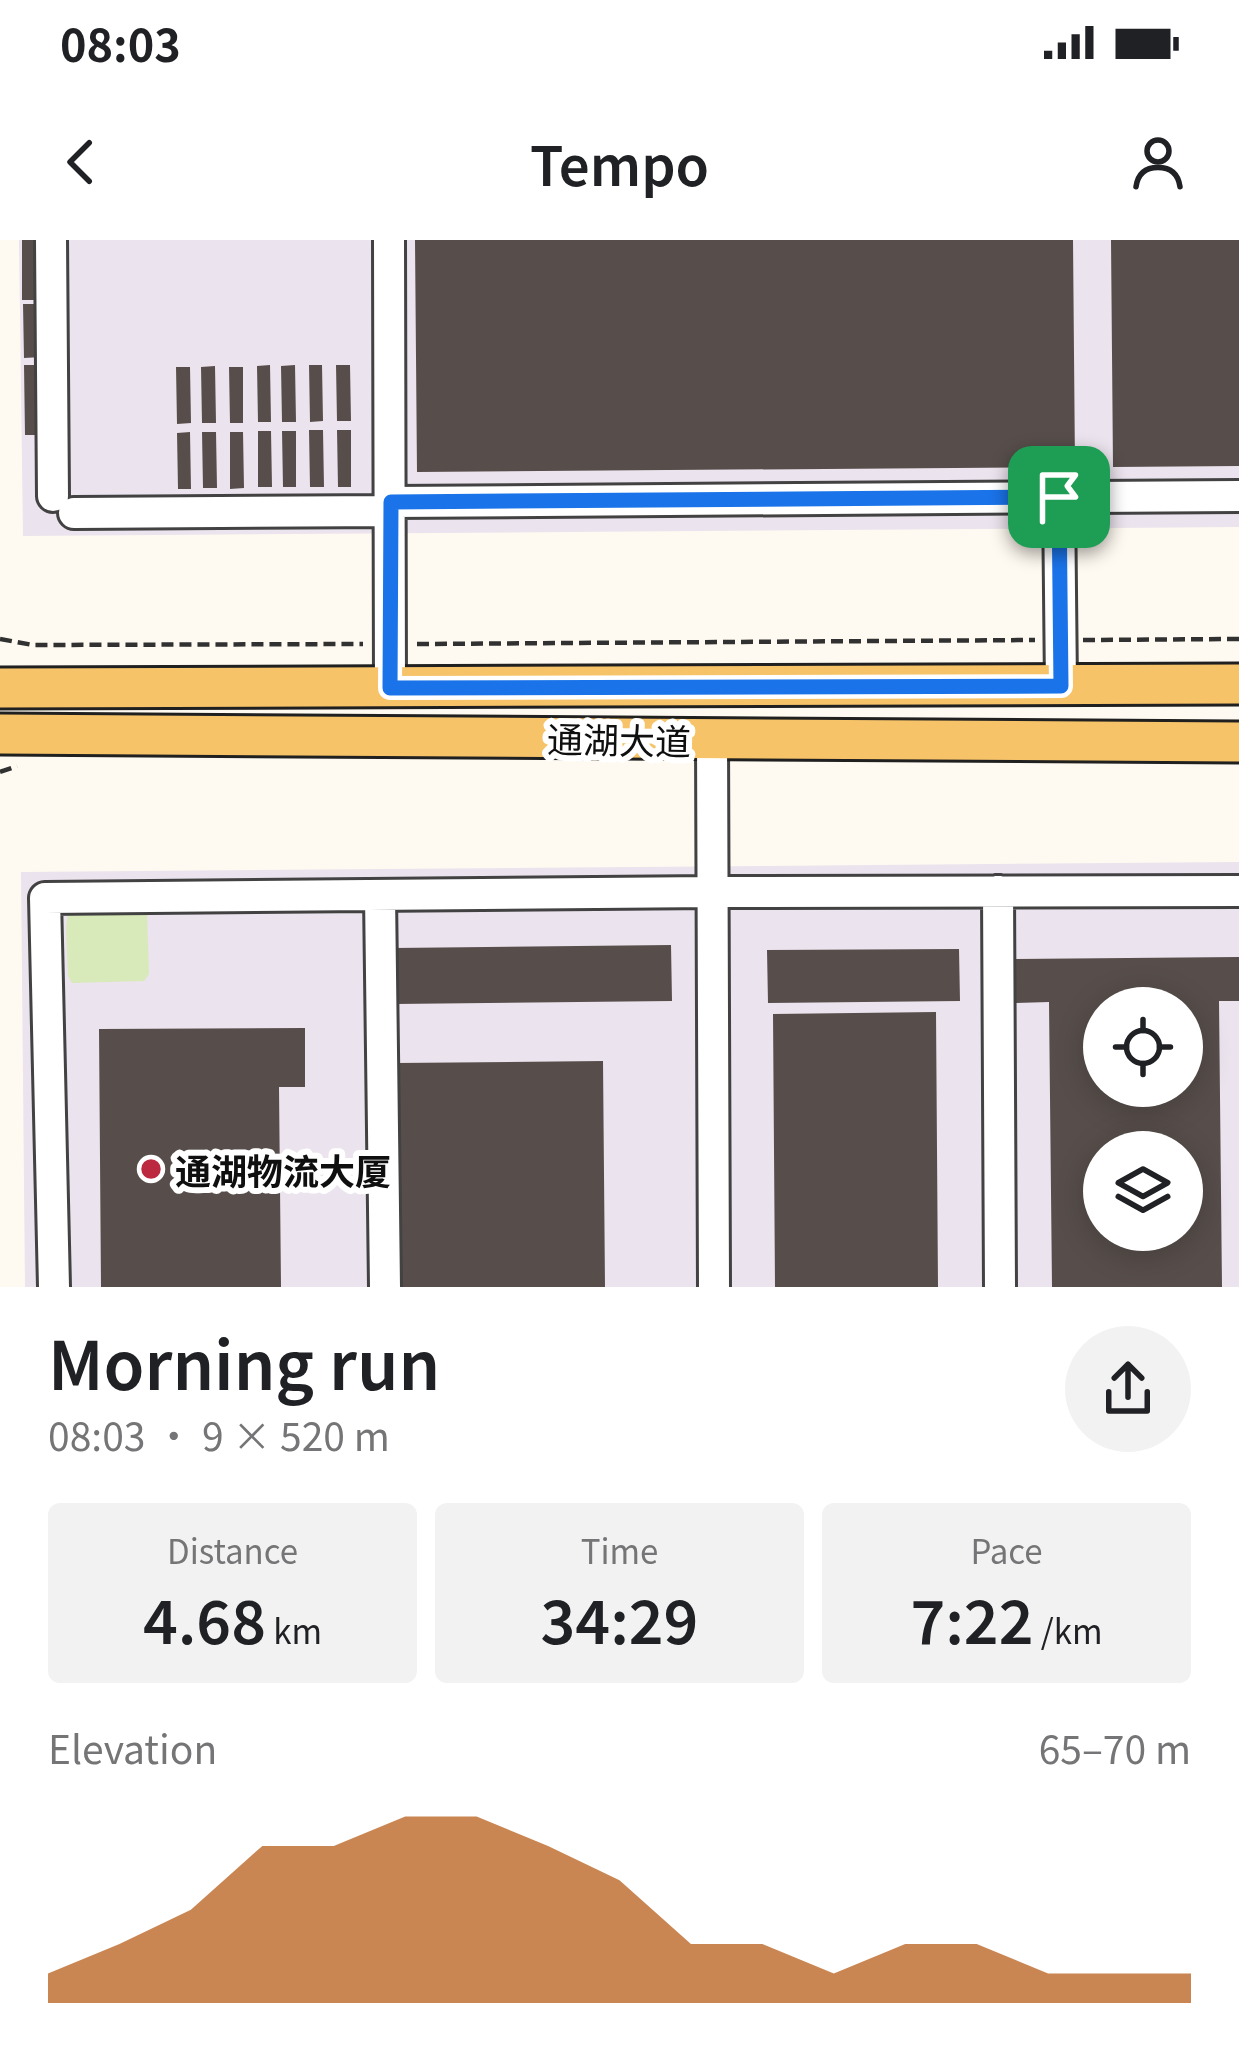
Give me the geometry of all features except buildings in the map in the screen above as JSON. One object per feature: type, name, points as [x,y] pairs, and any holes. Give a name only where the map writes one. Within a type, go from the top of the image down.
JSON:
[{"type":"main road","points":[[0,663],[76,688]]},
{"type":"main road","name":"通湖大道","points":[[0,688],[1239,684]]},
{"type":"main road","points":[[0,752],[66,733]]},
{"type":"main road","name":"通湖大道","points":[[0,734],[1239,742]]},
{"type":"lane","points":[[51,240],[64,504],[391,507],[1239,496]]},
{"type":"lane","points":[[389,240],[390,688]]},
{"type":"lane","points":[[1059,497],[1061,686]]},
{"type":"lane","points":[[712,740],[714,1287]]},
{"type":"lane","points":[[998,891],[1000,1287]]},
{"type":"lane","points":[[54,1287],[45,898],[1239,891]]},
{"type":"lane","points":[[380,895],[385,1287]]},
{"type":"path","points":[[0,639],[33,646],[1239,639]]},
{"type":"shaded area","points":[[19,240],[1239,240],[1239,527],[23,536]]},
{"type":"shaded area","points":[[1239,862],[1239,1287],[25,1287],[21,872]]},
{"type":"green space","points":[[68,912],[147,912],[149,974],[144,981],[72,983]]},
{"type":"place","name":"通湖物流大厦","points":[[151,1169]]},
{"type":"route","points":[[1059,497],[1061,686],[390,688],[391,502],[1059,497]]}]
